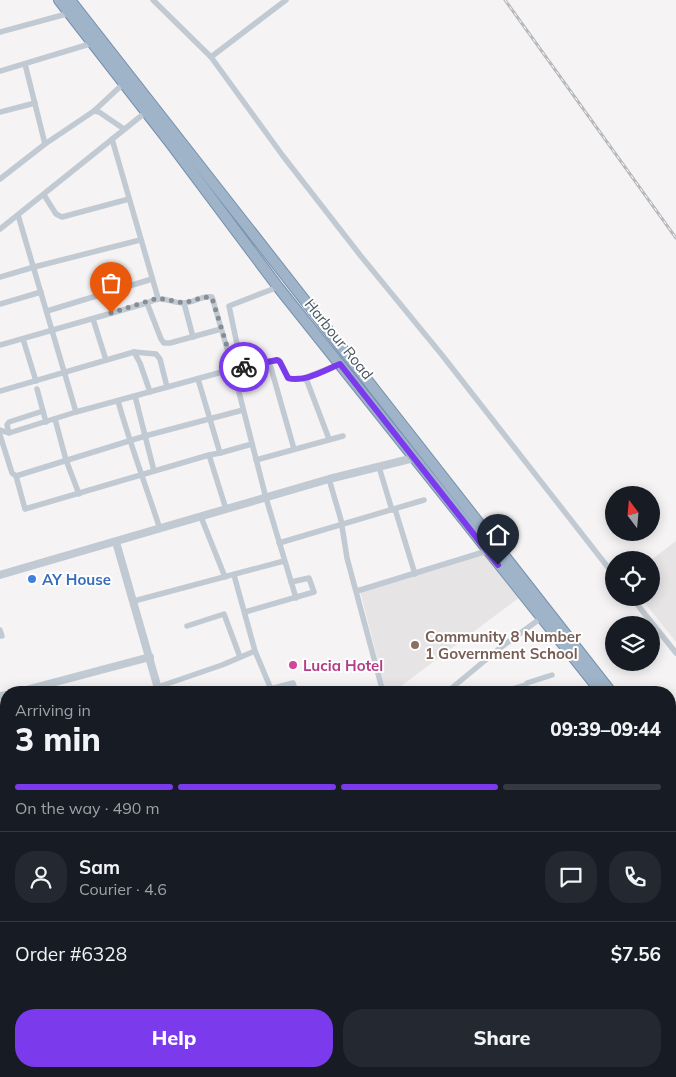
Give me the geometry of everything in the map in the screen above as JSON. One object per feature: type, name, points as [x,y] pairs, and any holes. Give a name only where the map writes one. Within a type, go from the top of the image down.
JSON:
[{"type":"highway","name":"Harbour Road","points":[[59,0],[278,287],[596,686]]},
{"type":"highway","name":"Harbour Road","points":[[70,0],[606,686]]},
{"type":"street","points":[[153,0],[211,57],[283,156],[360,255],[442,355],[605,563]]},
{"type":"street","points":[[211,57],[286,0]]},
{"type":"street","points":[[0,32],[70,14]]},
{"type":"street","points":[[0,71],[93,44]]},
{"type":"street","points":[[25,64],[46,144]]},
{"type":"street","points":[[0,179],[94,111],[123,84]]},
{"type":"street","points":[[0,112],[35,103]]},
{"type":"street","points":[[94,111],[99,112],[124,129]]},
{"type":"street","points":[[0,229],[146,112]]},
{"type":"street","points":[[112,139],[158,298]]},
{"type":"street","points":[[44,195],[56,214],[62,217],[129,199]]},
{"type":"street","points":[[18,215],[76,412]]},
{"type":"street","points":[[0,277],[140,240]]},
{"type":"street","points":[[47,310],[152,279]]},
{"type":"street","points":[[242,368],[229,306],[278,287]]},
{"type":"street","points":[[0,304],[41,292]]},
{"type":"street","points":[[0,345],[147,303],[158,298],[184,303],[204,297],[212,298],[234,369],[266,498],[296,598]]},
{"type":"street","points":[[147,303],[164,343],[193,338],[221,329]]},
{"type":"street","points":[[184,303],[193,338]]},
{"type":"street","points":[[93,319],[106,360]]},
{"type":"street","points":[[23,339],[36,381]]},
{"type":"street","points":[[134,352],[150,392]]},
{"type":"street","points":[[0,392],[134,352],[156,354],[160,360],[167,387]]},
{"type":"street","points":[[0,430],[9,433],[76,412],[270,361],[279,360],[289,379],[304,378],[340,364]]},
{"type":"street","points":[[270,361],[294,449]]},
{"type":"street","points":[[304,378],[329,439]]},
{"type":"street","points":[[198,379],[220,453]]},
{"type":"street","points":[[37,389],[46,422]]},
{"type":"street","points":[[136,396],[154,470]]},
{"type":"street","points":[[118,401],[129,441],[143,475],[160,529]]},
{"type":"street","points":[[16,476],[145,436],[243,410]]},
{"type":"street","points":[[9,433],[7,425],[9,422],[43,411]]},
{"type":"street","points":[[55,419],[66,460],[79,494]]},
{"type":"street","points":[[0,435],[12,473],[16,476],[25,509],[209,454],[220,453],[252,444]]},
{"type":"street","points":[[256,460],[343,436]]},
{"type":"street","points":[[209,454],[226,509]]},
{"type":"street","points":[[0,575],[329,479],[414,458]]},
{"type":"street","points":[[379,467],[415,574]]},
{"type":"street","points":[[329,479],[342,524],[347,558],[381,686]]},
{"type":"street","points":[[279,542],[424,500]]},
{"type":"street","points":[[201,517],[224,577]]},
{"type":"street","points":[[116,542],[157,686]]},
{"type":"street","points":[[357,592],[487,551]]},
{"type":"street","points":[[134,601],[284,561]]},
{"type":"street","points":[[234,574],[255,650],[270,686]]},
{"type":"street","points":[[245,612],[313,593],[314,591],[309,578],[291,582]]},
{"type":"street","points":[[638,606],[676,653]]},
{"type":"street","points":[[187,626],[224,614],[240,657]]},
{"type":"street","points":[[456,686],[500,648],[541,618]]},
{"type":"street","points":[[0,630],[2,636],[0,636]]},
{"type":"street","points":[[168,686],[255,650]]},
{"type":"street","points":[[53,686],[150,657]]},
{"type":"street","points":[[523,686],[552,675]]},
{"type":"shaded area","points":[[676,541],[676,642],[660,622],[660,616],[655,616],[647,606],[660,606],[660,553]]},
{"type":"shaded area","name":"Community 8 Number 1 Government School","points":[[485,554],[520,597],[401,686],[384,686],[360,591]]},
{"type":"railway","points":[[505,0],[676,238]]},
{"type":"way so far","points":[[111,313],[158,298],[184,303],[204,297],[212,298],[234,369],[244,367]]},
{"type":"place","name":"AY House","points":[[32,579]]},
{"type":"place","name":"Community 8 Number 1 Government School","points":[[415,645]]},
{"type":"place","name":"Lucia Hotel","points":[[293,665]]},
{"type":"route","points":[[244,367],[279,360],[288,378],[292,379],[304,378],[340,364],[498,565]]}]
